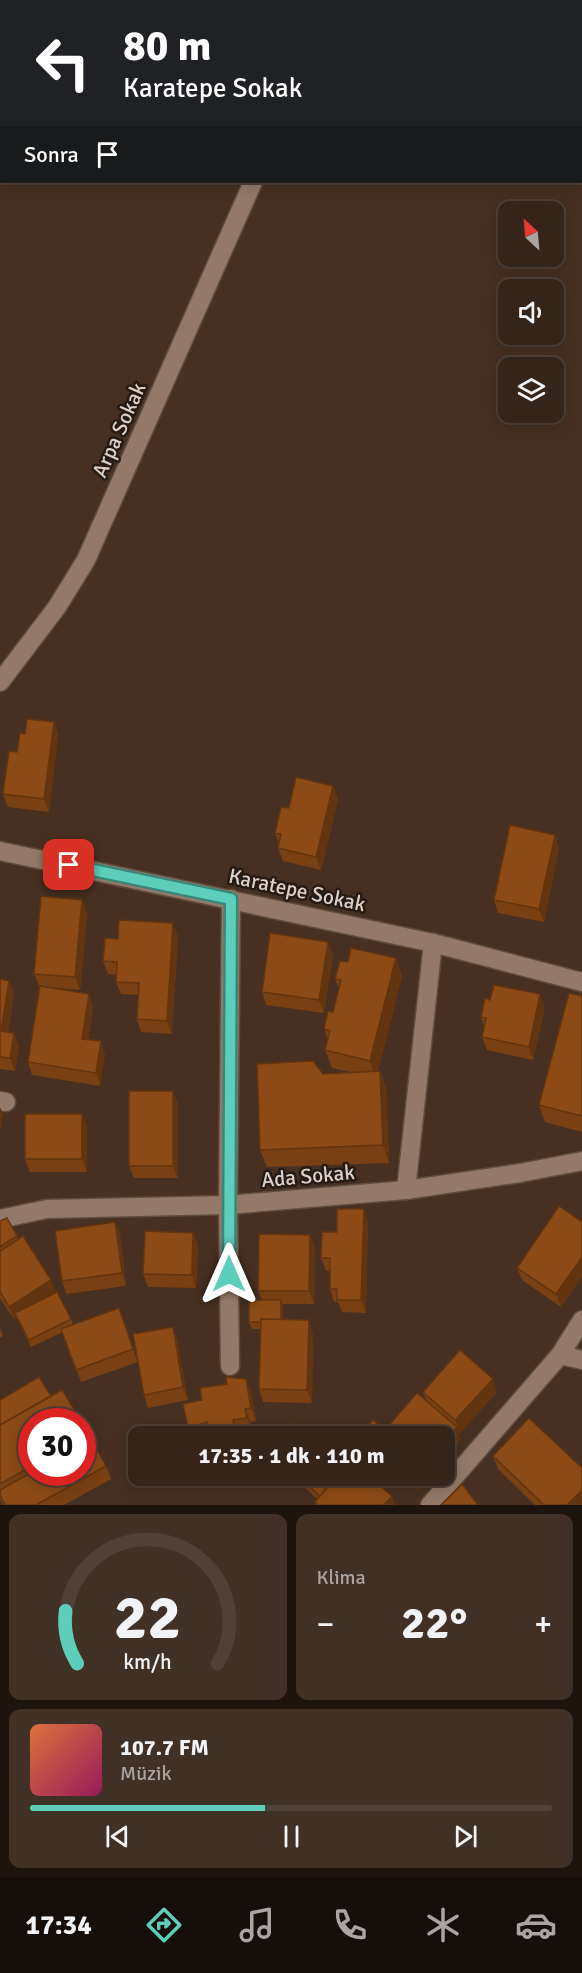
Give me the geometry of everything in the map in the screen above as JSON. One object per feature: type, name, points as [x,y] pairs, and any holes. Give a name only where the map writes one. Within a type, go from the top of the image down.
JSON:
[{"type":"street","name":"Arpa Sokak","points":[[0,682],[57,607],[86,560],[253,183]]},
{"type":"street","name":"Karatepe Sokak","points":[[0,851],[433,943],[582,982]]},
{"type":"street","points":[[230,1366],[228,1205],[231,899]]},
{"type":"street","points":[[406,1190],[433,943]]},
{"type":"street","name":"Ada Sokak","points":[[0,1219],[47,1209],[228,1205],[406,1190],[582,1161]]},
{"type":"street","points":[[430,1505],[560,1355],[582,1320]]},
{"type":"street","points":[[560,1355],[582,1360]]},
{"type":"building","points":[[27,719],[54,722],[44,799],[3,794],[9,751],[17,752],[20,733],[25,734]]},
{"type":"building","points":[[296,777],[333,786],[316,857],[278,848],[281,834],[275,833],[281,807],[289,808]]},
{"type":"building","points":[[510,825],[555,835],[539,909],[494,900]]},
{"type":"building","points":[[41,896],[82,900],[75,977],[34,974]]},
{"type":"building","points":[[119,920],[173,923],[167,1021],[137,1019],[139,983],[116,982],[117,962],[103,961],[105,938],[118,939]]},
{"type":"building","points":[[270,933],[328,942],[319,1000],[262,992]]},
{"type":"building","points":[[351,948],[396,958],[370,1061],[325,1050],[330,1031],[324,1029],[328,1011],[333,1012],[341,980],[335,979],[340,961],[348,962]]},
{"type":"building","points":[[0,979],[9,981],[1,1031],[14,1033],[10,1058],[0,1057]]},
{"type":"building","points":[[494,985],[540,994],[529,1047],[482,1037],[486,1018],[481,1017],[485,998],[490,1000]]},
{"type":"building","points":[[40,986],[89,994],[82,1039],[101,1041],[96,1073],[28,1062]]},
{"type":"building","points":[[569,993],[582,996],[582,1116],[539,1105]]},
{"type":"building","points":[[313,1061],[323,1074],[380,1071],[383,1145],[260,1150],[257,1064]]},
{"type":"building","points":[[129,1091],[173,1091],[173,1166],[129,1166]]},
{"type":"building","points":[[25,1114],[82,1114],[82,1159],[25,1159]]},
{"type":"building","points":[[559,1206],[582,1222],[582,1257],[556,1294],[517,1268]]},
{"type":"building","points":[[337,1209],[364,1209],[361,1300],[337,1300],[337,1289],[330,1289],[330,1258],[321,1258],[322,1232],[337,1232]]},
{"type":"building","points":[[7,1218],[17,1236],[0,1247],[0,1221]]},
{"type":"building","points":[[115,1222],[122,1273],[62,1281],[55,1231]]},
{"type":"building","points":[[145,1231],[193,1233],[192,1275],[143,1274]]},
{"type":"building","points":[[259,1234],[310,1235],[309,1291],[258,1291]]},
{"type":"building","points":[[23,1236],[51,1280],[9,1307],[0,1292],[0,1251]]},
{"type":"building","points":[[57,1292],[71,1319],[29,1340],[15,1313]]},
{"type":"building","points":[[249,1300],[281,1300],[281,1320],[261,1319],[261,1322],[249,1322]]},
{"type":"building","points":[[119,1308],[133,1349],[76,1370],[61,1329]]},
{"type":"building","points":[[261,1319],[309,1320],[307,1390],[259,1389]]},
{"type":"building","points":[[173,1327],[183,1387],[144,1395],[133,1334]]},
{"type":"building","points":[[460,1350],[493,1379],[455,1420],[423,1392]]},
{"type":"building","points":[[39,1377],[51,1396],[30,1408],[18,1408],[18,1415],[0,1425],[0,1400]]},
{"type":"building","points":[[226,1377],[246,1379],[251,1408],[245,1409],[247,1418],[233,1420],[234,1425],[208,1426],[207,1422],[188,1426],[183,1404],[202,1400],[200,1388],[227,1384]]},
{"type":"building","points":[[62,1390],[73,1408],[30,1408]]},
{"type":"building","points":[[417,1393],[457,1427],[455,1429],[455,1426],[388,1426]]},
{"type":"building","points":[[18,1415],[18,1474],[0,1484],[0,1425]]},
{"type":"building","points":[[529,1418],[582,1468],[582,1490],[567,1505],[544,1505],[493,1456]]},
{"type":"building","points":[[373,1420],[380,1426],[368,1426]]},
{"type":"building","points":[[96,1448],[106,1466],[96,1472]]},
{"type":"building","points":[[18,1480],[18,1486],[70,1486],[36,1505],[5,1505],[0,1490]]},
{"type":"building","points":[[462,1484],[478,1505],[441,1505]]},
{"type":"building","points":[[309,1486],[328,1486],[320,1496]]},
{"type":"building","points":[[329,1486],[380,1486],[392,1496],[384,1505],[318,1505],[315,1502]]},
{"type":"route","points":[[69,865],[231,899],[229,1274]]}]
